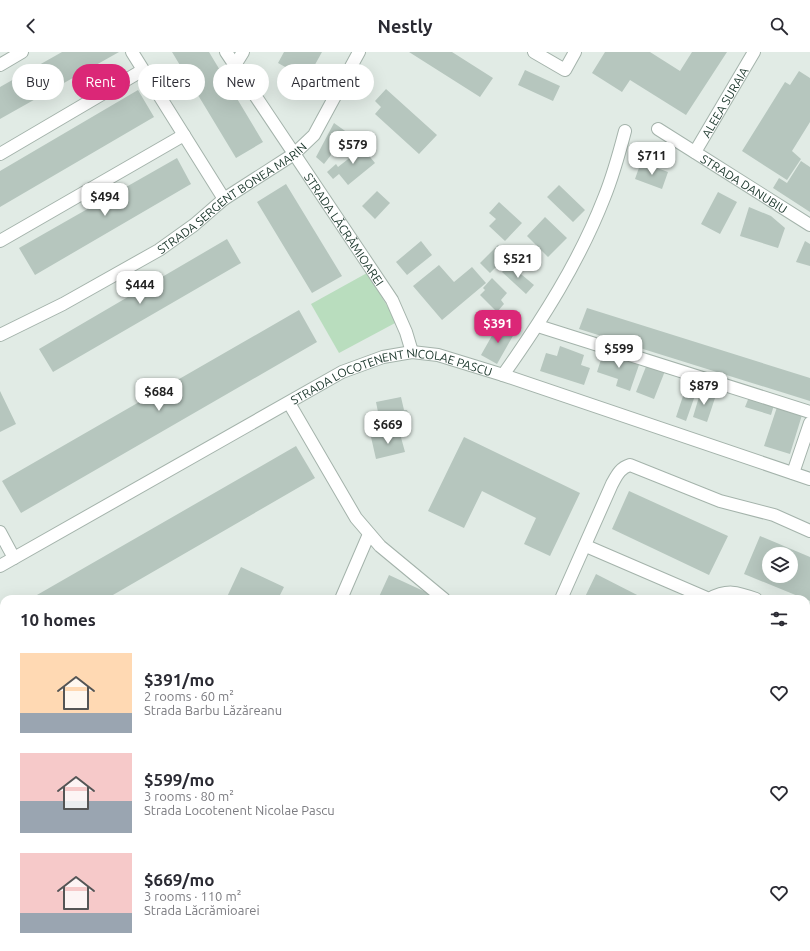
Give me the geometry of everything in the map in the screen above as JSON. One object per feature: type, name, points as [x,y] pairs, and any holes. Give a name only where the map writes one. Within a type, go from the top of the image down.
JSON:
[{"type":"street","points":[[0,65],[21,52]]},
{"type":"street","points":[[132,52],[139,64]]},
{"type":"street","name":"STRADA LĂCRĂMIOAREI","points":[[226,52],[234,64]]},
{"type":"street","points":[[236,64],[243,52]]},
{"type":"street","name":"STRADA SERGENT BONEA MARIN","points":[[1,332],[63,304],[158,250],[194,225],[224,199],[294,154],[314,135],[359,52]]},
{"type":"street","points":[[534,52],[565,70],[575,52]]},
{"type":"street","name":"ALEEA SURAIA","points":[[695,152],[754,52]]},
{"type":"street","points":[[0,154],[138,73]]},
{"type":"street","points":[[162,100],[224,199]]},
{"type":"street","name":"STRADA LĂCRĂMIOAREI","points":[[258,100],[392,300],[406,332],[412,352]]},
{"type":"street","name":"STRADA DANUBIU","points":[[658,128],[810,225]]},
{"type":"street","points":[[503,375],[538,326],[560,288],[593,224],[614,170],[625,131]]},
{"type":"street","points":[[0,241],[184,135]]},
{"type":"street","points":[[538,326],[810,412]]},
{"type":"street","name":"STRADA LOCOTENENT NICOLAE PASCU","points":[[0,566],[342,372],[383,357],[412,352],[438,355],[503,375],[810,479]]},
{"type":"street","points":[[289,402],[356,518],[369,534],[439,595]]},
{"type":"street","points":[[793,473],[810,423]]},
{"type":"street","points":[[563,595],[618,473],[630,465],[720,500],[774,515],[810,531]]},
{"type":"street","points":[[0,532],[14,558]]},
{"type":"street","points":[[343,595],[369,534]]},
{"type":"street","points":[[586,546],[700,595]]},
{"type":"street","points":[[716,595],[722,592],[734,592],[743,595]]},
{"type":"green space","points":[[367,273],[397,322],[339,353],[311,304]]},
{"type":"building","points":[[62,52],[119,52],[98,64],[72,64],[72,78],[64,83],[64,64],[41,64]]},
{"type":"building","points":[[172,52],[209,52],[216,64],[213,64],[213,100],[238,100],[263,142],[236,158],[201,100],[205,100],[205,64],[179,64]]},
{"type":"building","points":[[284,52],[322,52],[315,64],[278,63]]},
{"type":"building","points":[[409,52],[452,52],[493,78],[480,97]]},
{"type":"building","points":[[605,52],[650,52],[680,71],[692,52],[727,52],[686,115],[630,80],[622,92],[592,73]]},
{"type":"building","points":[[525,70],[560,86],[553,101],[518,85]]},
{"type":"building","points":[[799,71],[810,78],[810,122],[792,151],[801,159],[787,180],[742,151],[785,82],[790,85]]},
{"type":"building","points":[[12,80],[12,100],[34,100],[0,119],[0,87]]},
{"type":"building","points":[[386,89],[437,135],[419,154],[375,114],[381,107],[375,101]]},
{"type":"building","points":[[138,90],[138,100],[144,100],[154,117],[0,207],[0,171],[121,100],[130,100],[130,95]]},
{"type":"building","points":[[334,123],[348,133],[324,164],[316,157]]},
{"type":"building","points":[[356,140],[375,163],[348,185],[339,174],[333,179],[327,172],[336,164],[338,167],[352,156],[349,152],[352,150],[349,146]]},
{"type":"building","points":[[177,158],[191,184],[35,275],[19,248]]},
{"type":"building","points":[[801,161],[810,167],[810,212],[773,188],[779,178],[787,183]]},
{"type":"building","points":[[641,162],[668,172],[662,189],[635,179]]},
{"type":"building","points":[[286,184],[342,276],[312,293],[257,202]]},
{"type":"building","points":[[559,185],[585,210],[573,222],[547,197]]},
{"type":"building","points":[[377,191],[390,203],[375,219],[362,206]]},
{"type":"building","points":[[718,192],[737,202],[720,234],[701,224]]},
{"type":"building","points":[[499,202],[522,223],[505,241],[489,226],[496,219],[489,213]]},
{"type":"building","points":[[749,207],[771,216],[785,228],[778,248],[740,236]]},
{"type":"building","points":[[545,217],[567,238],[548,257],[527,236]]},
{"type":"building","points":[[227,239],[241,263],[53,372],[39,349]]},
{"type":"building","points":[[421,241],[432,255],[407,275],[396,262]]},
{"type":"building","points":[[805,241],[810,244],[810,266],[796,262]]},
{"type":"building","points":[[498,245],[508,255],[490,273],[480,263]]},
{"type":"building","points":[[509,264],[534,285],[526,294],[502,272]]},
{"type":"building","points":[[439,265],[454,282],[472,267],[486,283],[442,320],[413,286]]},
{"type":"building","points":[[492,278],[507,293],[501,300],[504,304],[497,312],[480,295],[485,290],[483,288]]},
{"type":"building","points":[[587,308],[810,378],[810,401],[579,329]]},
{"type":"building","points":[[299,310],[317,342],[21,513],[2,481]]},
{"type":"building","points":[[498,325],[514,334],[497,364],[481,355]]},
{"type":"building","points":[[560,346],[584,355],[581,365],[590,368],[584,385],[540,371],[546,353],[557,356]]},
{"type":"building","points":[[604,350],[640,362],[630,391],[616,386],[618,379],[597,372]]},
{"type":"building","points":[[647,364],[665,371],[654,399],[636,392]]},
{"type":"building","points":[[686,387],[697,390],[686,421],[676,417]]},
{"type":"building","points":[[701,390],[716,395],[707,422],[693,417]]},
{"type":"building","points":[[0,391],[16,424],[0,432]]},
{"type":"building","points":[[401,397],[404,410],[407,410],[410,421],[381,427],[376,402]]},
{"type":"building","points":[[749,397],[774,405],[771,415],[745,407]]},
{"type":"building","points":[[777,407],[802,415],[790,454],[764,446]]},
{"type":"building","points":[[399,430],[405,452],[376,459],[371,437]]},
{"type":"building","points":[[464,437],[580,493],[550,556],[524,544],[536,518],[482,491],[464,528],[428,511]]},
{"type":"building","points":[[296,446],[315,478],[113,595],[37,595]]},
{"type":"building","points":[[629,491],[728,536],[709,575],[612,529]]},
{"type":"building","points":[[760,536],[786,547],[762,547],[762,581],[744,574]]},
{"type":"building","points":[[798,552],[810,557],[810,595],[795,595],[766,583],[798,583]]},
{"type":"building","points":[[241,567],[284,587],[280,595],[228,595]]},
{"type":"building","points":[[596,574],[637,595],[586,595]]},
{"type":"building","points":[[389,575],[430,594],[430,595],[380,595]]}]
